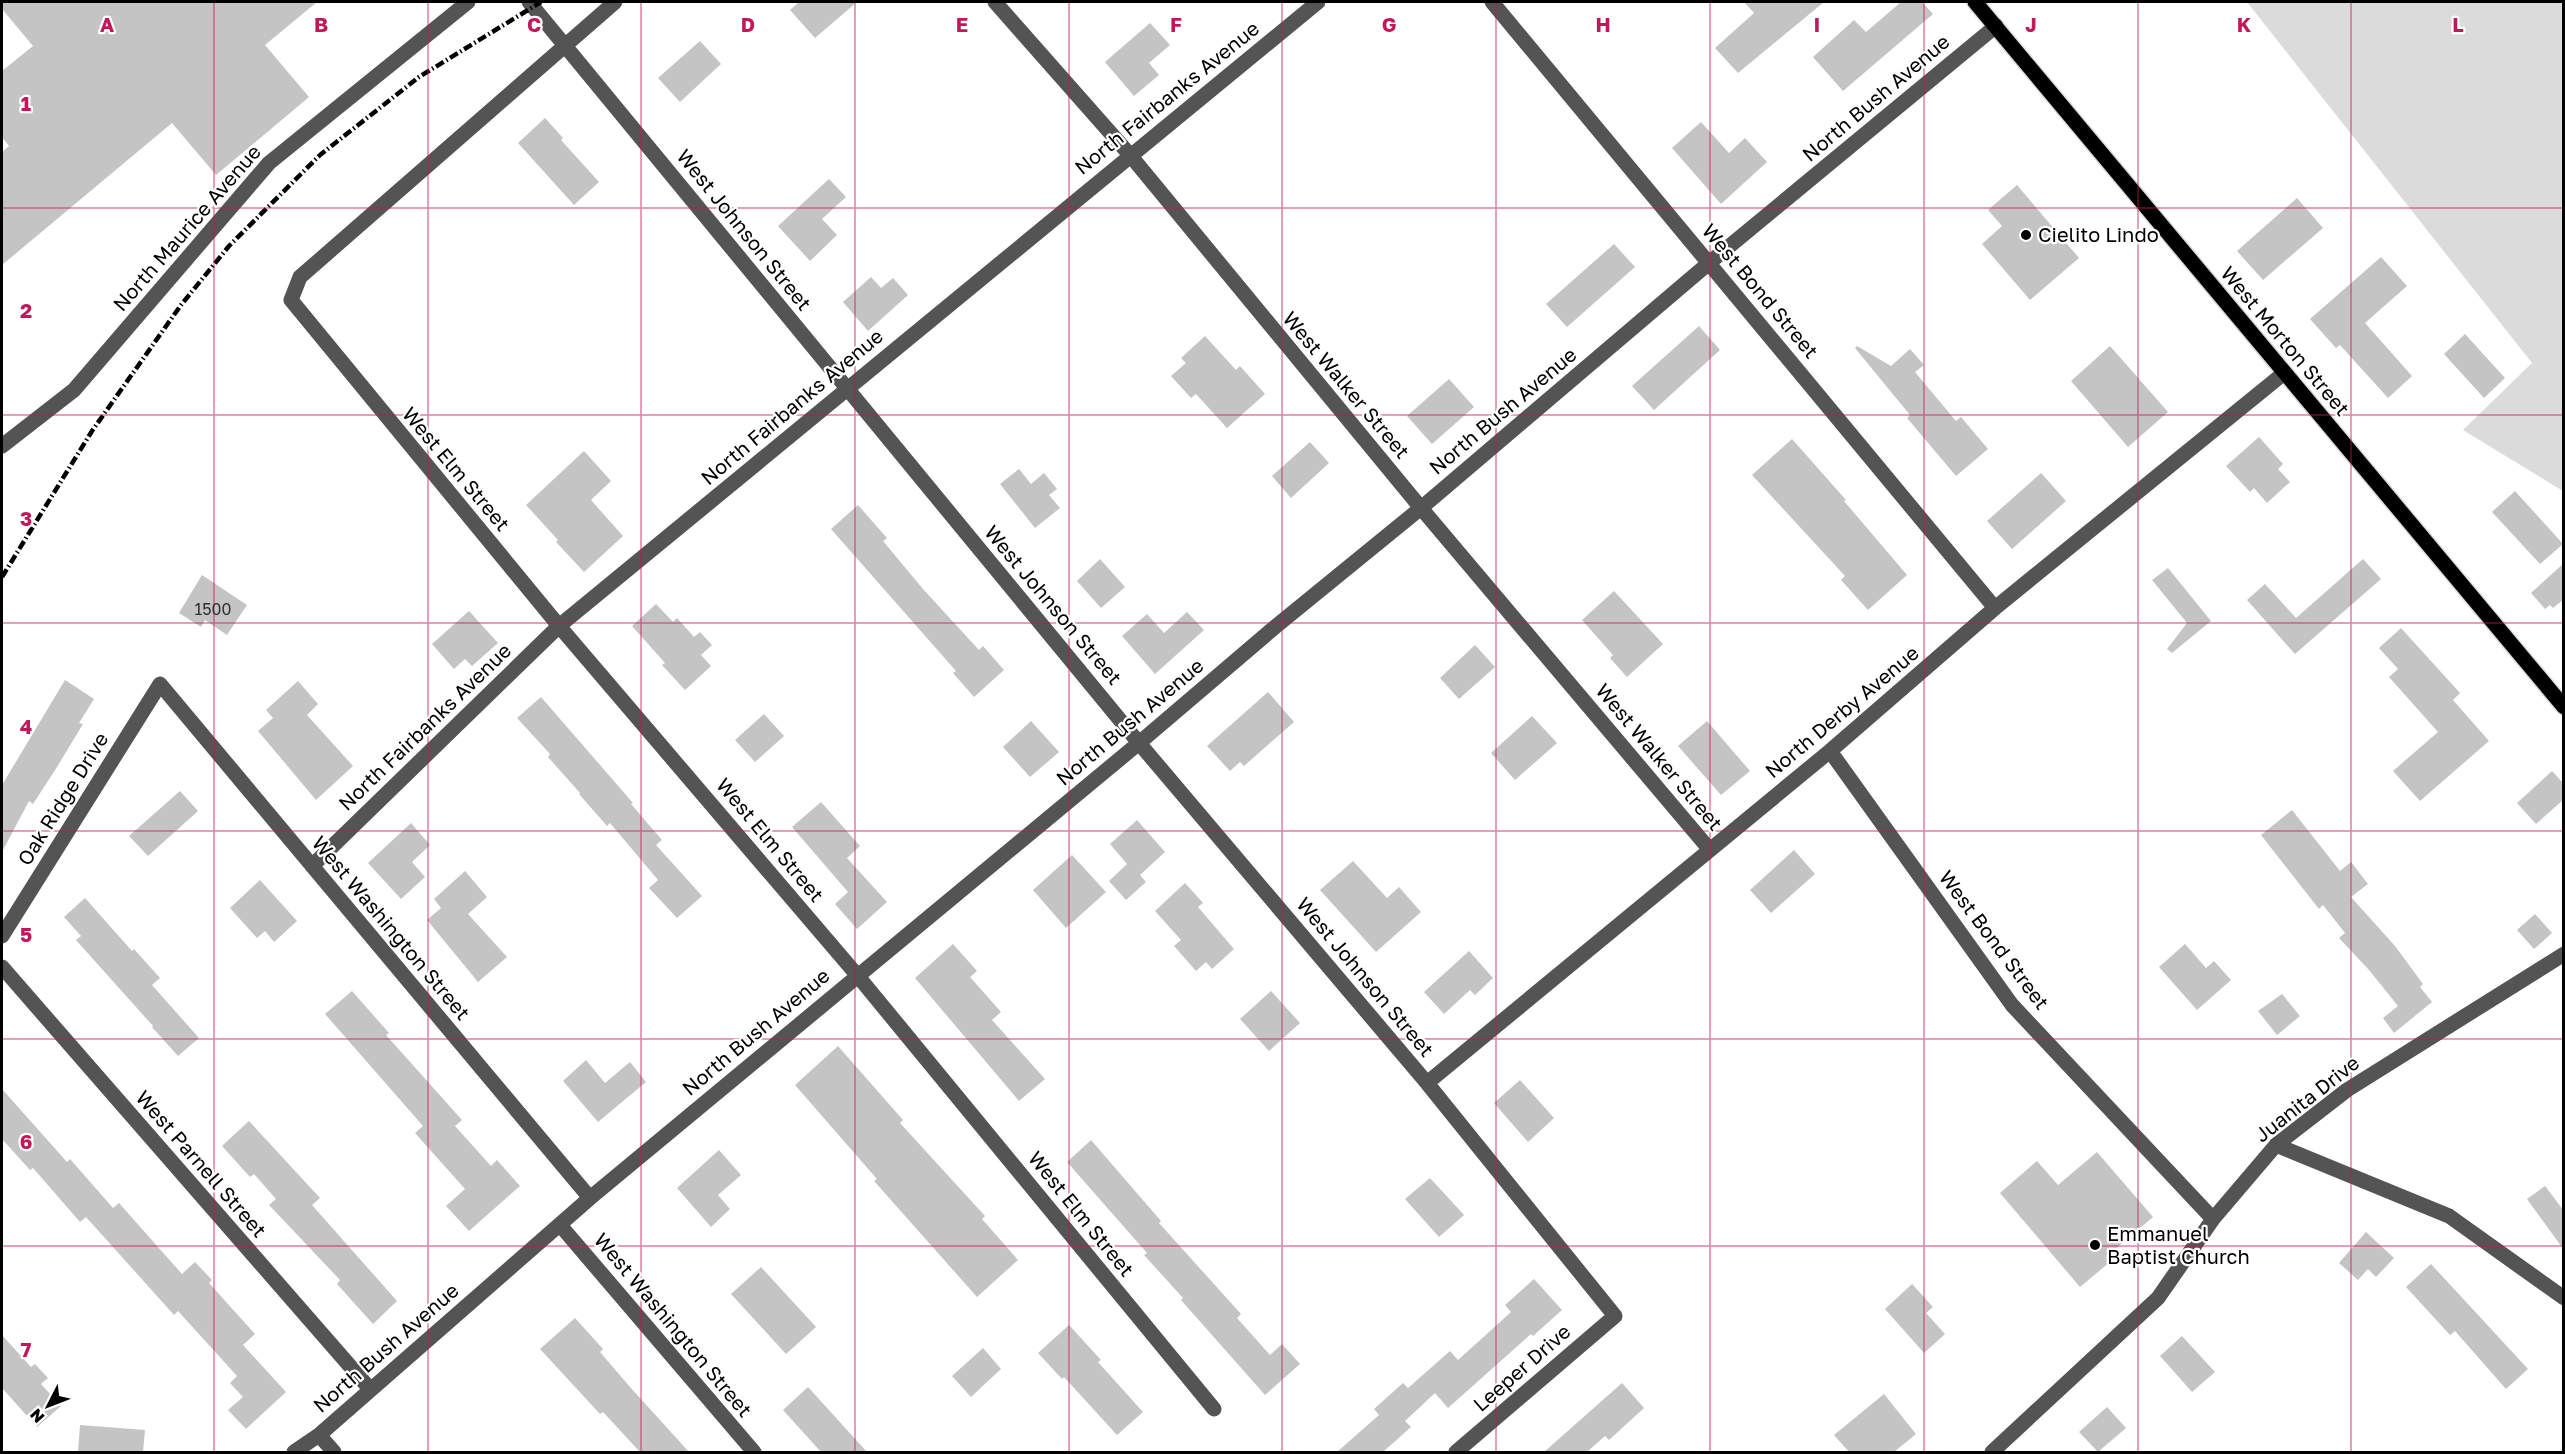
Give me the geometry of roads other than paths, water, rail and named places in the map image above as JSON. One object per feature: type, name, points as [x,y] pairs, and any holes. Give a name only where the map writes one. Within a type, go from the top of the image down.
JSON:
[{"type":"main road","name":"West Morton Street","points":[[1976,2],[2564,707]]},
{"type":"street","name":"North Maurice Avenue","points":[[2,446],[74,390],[269,163],[468,2]]},
{"type":"street","name":"West Johnson Street","points":[[529,2],[1139,743],[1427,1083],[1615,1316]]},
{"type":"street","points":[[564,44],[615,2]]},
{"type":"street","name":"West Walker Street","points":[[995,2],[1130,155],[1421,508],[1710,850]]},
{"type":"street","name":"North Fairbanks Avenue","points":[[312,866],[559,626],[1318,2]]},
{"type":"street","name":"West Bond Street","points":[[1492,2],[1995,608]]},
{"type":"street","name":"North Bush Avenue","points":[[294,1452],[319,1435],[590,1198],[1421,508],[1709,263],[1996,26]]},
{"type":"street","name":"West Elm Street","points":[[564,44],[300,278],[291,300],[309,325],[559,626],[857,975],[1214,1409]]},
{"type":"street","name":"North Derby Avenue","points":[[1427,1083],[1830,752],[1995,608],[2284,373]]},
{"type":"street","name":"West Washington Street","points":[[160,684],[590,1198]]},
{"type":"street","name":"Oak Ridge Drive","points":[[2,936],[160,684]]},
{"type":"street","name":"West Bond Street","points":[[1830,752],[2012,1005],[2213,1219]]},
{"type":"street","name":"Juanita Drive","points":[[1992,1452],[2158,1298],[2213,1219],[2276,1145],[2347,1090],[2564,954]]},
{"type":"street","name":"West Parnell Street","points":[[2,967],[370,1389]]},
{"type":"street","points":[[2276,1145],[2449,1216],[2564,1298]]},
{"type":"street","name":"West Washington Street","points":[[560,1225],[754,1452]]},
{"type":"street","name":"Leeper Drive","points":[[1456,1452],[1615,1316]]},
{"type":"street","points":[[319,1435],[334,1452]]},
{"type":"railway","points":[[2,577],[92,431],[181,305],[229,246],[320,155],[419,77],[541,2]]},
{"type":"place","name":"Cielito Lindo","points":[[2026,235]]},
{"type":"place","name":"Emmanuel Baptist Church","points":[[2095,1245]]}]
